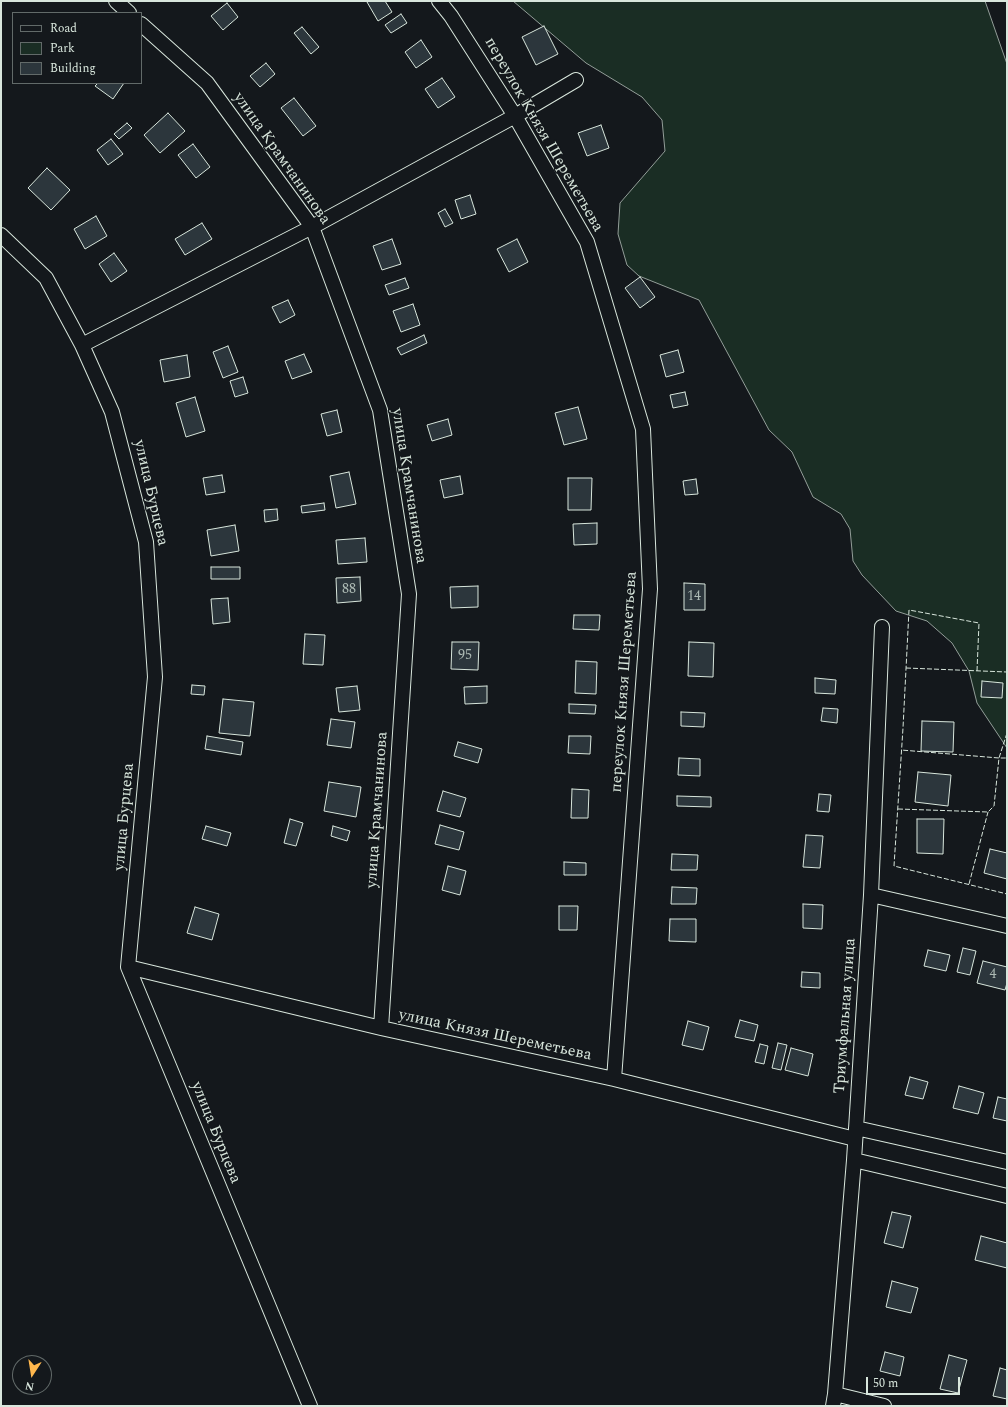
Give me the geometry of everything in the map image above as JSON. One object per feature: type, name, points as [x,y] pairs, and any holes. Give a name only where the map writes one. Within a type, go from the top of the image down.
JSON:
[{"type":"street","points":[[116,1],[128,12]]},
{"type":"street","name":"переулок Князя Шереметьева","points":[[439,1],[451,16],[515,116],[587,242],[642,429],[650,589],[614,1078]]},
{"type":"street","name":"улица Крамчанинова","points":[[142,25],[207,84],[312,227],[380,410],[409,594],[381,1028]]},
{"type":"street","points":[[82,345],[312,227],[515,116],[576,80]]},
{"type":"street","name":"улица Бурцева","points":[[1,235],[46,278],[82,345],[112,412],[146,542],[155,677],[128,967],[310,1406]]},
{"type":"street","name":"Триумфальная улица","points":[[834,1400],[856,1134],[871,895],[882,627]]},
{"type":"street","points":[[871,895],[1007,926]]},
{"type":"street","name":"улица Князя Шереметьева","points":[[128,967],[381,1028],[614,1078],[856,1134],[1007,1162]]},
{"type":"street","points":[[854,1160],[1007,1196]]},
{"type":"street","points":[[834,1400],[884,1406]]},
{"type":"green space","points":[[513,1],[985,1],[1007,64],[1007,748],[977,703],[969,671],[952,643],[927,621],[896,611],[862,575],[853,561],[850,529],[841,514],[813,497],[792,452],[769,430],[699,300],[639,276],[627,265],[618,234],[620,203],[665,151],[662,120],[642,97],[586,63]]},
{"type":"building","points":[[385,1],[392,12],[378,21],[367,2]]},
{"type":"building","points":[[227,3],[238,17],[223,30],[211,16]]},
{"type":"building","points":[[401,14],[407,23],[391,33],[385,25]]},
{"type":"building","points":[[544,26],[558,54],[536,65],[522,37]]},
{"type":"building","points":[[302,27],[319,47],[311,54],[294,33]]},
{"type":"building","points":[[421,40],[432,57],[416,68],[405,52]]},
{"type":"building","points":[[266,63],[275,74],[260,87],[250,76]]},
{"type":"building","points":[[442,78],[455,97],[438,108],[425,89]]},
{"type":"building","points":[[97,84],[123,84],[113,99],[95,86]]},
{"type":"building","points":[[294,98],[316,126],[303,136],[281,108]]},
{"type":"building","points":[[168,113],[185,131],[160,153],[144,135]]},
{"type":"building","points":[[127,123],[132,128],[119,139],[114,134]]},
{"type":"building","points":[[601,125],[609,148],[587,156],[578,133]]},
{"type":"building","points":[[111,139],[123,154],[108,165],[97,150]]},
{"type":"building","points":[[193,144],[210,167],[196,178],[178,155]]},
{"type":"building","points":[[47,168],[70,190],[51,210],[28,188]]},
{"type":"building","points":[[470,195],[476,214],[461,219],[455,200]]},
{"type":"building","points":[[445,209],[453,223],[445,227],[438,213]]},
{"type":"building","points":[[96,216],[107,236],[85,249],[74,229]]},
{"type":"building","points":[[202,223],[212,239],[185,255],[175,239]]},
{"type":"building","points":[[392,239],[401,264],[382,270],[373,246]]},
{"type":"building","points":[[517,239],[528,262],[509,272],[497,249]]},
{"type":"building","points":[[114,253],[127,271],[111,282],[99,264]]},
{"type":"building","points":[[640,277],[655,297],[640,308],[625,288]]},
{"type":"building","points":[[405,278],[409,288],[389,295],[385,285]]},
{"type":"building","points":[[288,300],[295,315],[280,323],[272,307]]},
{"type":"building","points":[[413,304],[420,325],[401,332],[393,311]]},
{"type":"building","points":[[424,335],[427,343],[401,355],[397,348]]},
{"type":"building","points":[[228,346],[238,372],[223,378],[213,352]]},
{"type":"building","points":[[678,350],[684,372],[666,377],[660,355]]},
{"type":"building","points":[[304,354],[312,372],[292,379],[285,361]]},
{"type":"building","points":[[187,355],[190,377],[164,382],[160,360]]},
{"type":"building","points":[[243,377],[248,393],[235,397],[230,381]]},
{"type":"building","points":[[685,392],[688,405],[673,408],[670,395]]},
{"type":"building","points":[[195,397],[205,431],[186,437],[176,403]]},
{"type":"building","points":[[578,407],[587,439],[564,445],[555,413]]},
{"type":"building","points":[[337,410],[342,432],[327,436],[321,414]]},
{"type":"building","points":[[448,419],[452,435],[432,441],[427,425]]},
{"type":"building","points":[[349,472],[356,504],[336,508],[330,476]]},
{"type":"building","points":[[222,475],[225,492],[206,495],[203,478]]},
{"type":"building","points":[[460,476],[463,494],[444,498],[440,480]]},
{"type":"building","points":[[568,478],[592,478],[591,510],[568,510]]},
{"type":"building","points":[[696,479],[698,494],[685,495],[683,481]]},
{"type":"building","points":[[324,503],[325,510],[302,513],[301,506]]},
{"type":"building","points":[[277,509],[278,520],[265,522],[264,510]]},
{"type":"building","points":[[597,523],[597,544],[574,545],[573,524]]},
{"type":"building","points":[[235,525],[239,551],[211,556],[207,530]]},
{"type":"building","points":[[365,538],[367,562],[338,564],[336,540]]},
{"type":"building","points":[[211,567],[240,567],[240,579],[211,579]]},
{"type":"building","points":[[360,577],[361,601],[337,603],[336,578]]},
{"type":"building","points":[[684,583],[705,584],[705,610],[684,610]]},
{"type":"building","points":[[478,586],[478,607],[451,608],[450,587]]},
{"type":"building","points":[[228,598],[230,622],[213,624],[211,599]]},
{"type":"building","points":[[574,615],[600,615],[599,630],[573,629]]},
{"type":"building","points":[[305,634],[325,635],[323,665],[303,664]]},
{"type":"building","points":[[452,642],[479,642],[478,670],[451,669]]},
{"type":"building","points":[[689,642],[714,643],[713,677],[688,676]]},
{"type":"building","points":[[576,661],[597,662],[596,694],[575,693]]},
{"type":"building","points":[[815,678],[836,680],[835,694],[815,693]]},
{"type":"building","points":[[982,681],[1003,683],[1002,698],[981,697]]},
{"type":"building","points":[[192,685],[205,686],[204,695],[191,694]]},
{"type":"building","points":[[357,686],[360,710],[339,712],[336,688]]},
{"type":"building","points":[[487,686],[487,703],[465,704],[464,687]]},
{"type":"building","points":[[223,699],[254,702],[250,736],[219,733]]},
{"type":"building","points":[[569,704],[596,705],[595,714],[569,713]]},
{"type":"building","points":[[823,708],[838,709],[837,723],[821,721]]},
{"type":"building","points":[[681,712],[705,713],[704,727],[681,726]]},
{"type":"building","points":[[331,719],[355,722],[351,748],[327,745]]},
{"type":"building","points":[[922,721],[954,722],[953,752],[921,751]]},
{"type":"building","points":[[207,736],[243,742],[241,755],[205,749]]},
{"type":"building","points":[[569,736],[591,736],[590,754],[568,753]]},
{"type":"building","points":[[458,742],[482,749],[478,763],[454,756]]},
{"type":"building","points":[[679,758],[700,759],[700,776],[678,775]]},
{"type":"building","points":[[918,772],[951,775],[948,806],[915,802]]},
{"type":"building","points":[[329,782],[361,787],[356,817],[324,811]]},
{"type":"building","points":[[572,789],[589,790],[588,818],[571,818]]},
{"type":"building","points":[[443,791],[466,798],[460,817],[437,811]]},
{"type":"building","points":[[819,794],[831,795],[829,812],[817,811]]},
{"type":"building","points":[[677,796],[711,797],[711,807],[677,806]]},
{"type":"building","points":[[290,819],[303,823],[296,846],[284,843]]},
{"type":"building","points":[[917,819],[944,819],[943,854],[917,853]]},
{"type":"building","points":[[440,825],[464,832],[459,850],[435,844]]},
{"type":"building","points":[[206,826],[231,833],[227,846],[202,839]]},
{"type":"building","points":[[333,826],[350,831],[347,841],[331,836]]},
{"type":"building","points":[[806,835],[823,836],[820,868],[803,867]]},
{"type":"building","points":[[990,849],[1007,853],[1007,879],[984,873]]},
{"type":"building","points":[[672,854],[698,855],[697,870],[671,870]]},
{"type":"building","points":[[564,862],[586,863],[586,875],[564,875]]},
{"type":"building","points":[[448,866],[466,871],[460,895],[442,890]]},
{"type":"building","points":[[672,887],[697,888],[696,904],[671,904]]},
{"type":"building","points":[[803,904],[823,905],[822,929],[803,928]]},
{"type":"building","points":[[559,906],[578,906],[577,930],[559,930]]},
{"type":"building","points":[[195,907],[219,914],[212,940],[187,933]]},
{"type":"building","points":[[670,919],[696,919],[696,942],[669,941]]},
{"type":"building","points":[[963,948],[976,951],[970,975],[957,972]]},
{"type":"building","points":[[928,950],[950,955],[946,971],[924,966]]},
{"type":"building","points":[[983,961],[1007,967],[1007,983],[1005,990],[977,983]]},
{"type":"building","points":[[802,972],[820,973],[820,988],[801,987]]},
{"type":"building","points":[[740,1020],[758,1025],[754,1041],[735,1037]]},
{"type":"building","points":[[688,1021],[709,1027],[703,1050],[682,1045]]},
{"type":"building","points":[[778,1043],[787,1045],[781,1070],[772,1068]]},
{"type":"building","points":[[760,1044],[768,1046],[764,1064],[755,1062]]},
{"type":"building","points":[[791,1048],[813,1054],[808,1076],[785,1070]]},
{"type":"building","points":[[910,1077],[928,1082],[923,1099],[905,1095]]},
{"type":"building","points":[[959,1086],[984,1093],[978,1114],[953,1108]]},
{"type":"building","points":[[998,1097],[1007,1099],[1007,1121],[993,1118]]},
{"type":"building","points":[[892,1212],[911,1216],[903,1248],[884,1243]]},
{"type":"building","points":[[981,1236],[1007,1243],[1007,1268],[975,1260]]},
{"type":"building","points":[[892,1281],[918,1288],[911,1313],[886,1307]]},
{"type":"building","points":[[885,1352],[904,1357],[900,1376],[880,1371]]},
{"type":"building","points":[[949,1355],[967,1360],[958,1393],[940,1389]]},
{"type":"building","points":[[1000,1368],[1007,1370],[1007,1399],[993,1396]]},
{"type":"fence","points":[[977,671],[979,623],[909,610],[894,866],[1007,894]]},
{"type":"fence","points":[[906,668],[1007,672]]},
{"type":"fence","points":[[1007,733],[999,758],[1007,758]]},
{"type":"fence","points":[[898,809],[988,812],[994,806],[999,758],[901,750]]},
{"type":"fence","points":[[969,884],[988,812]]}]
